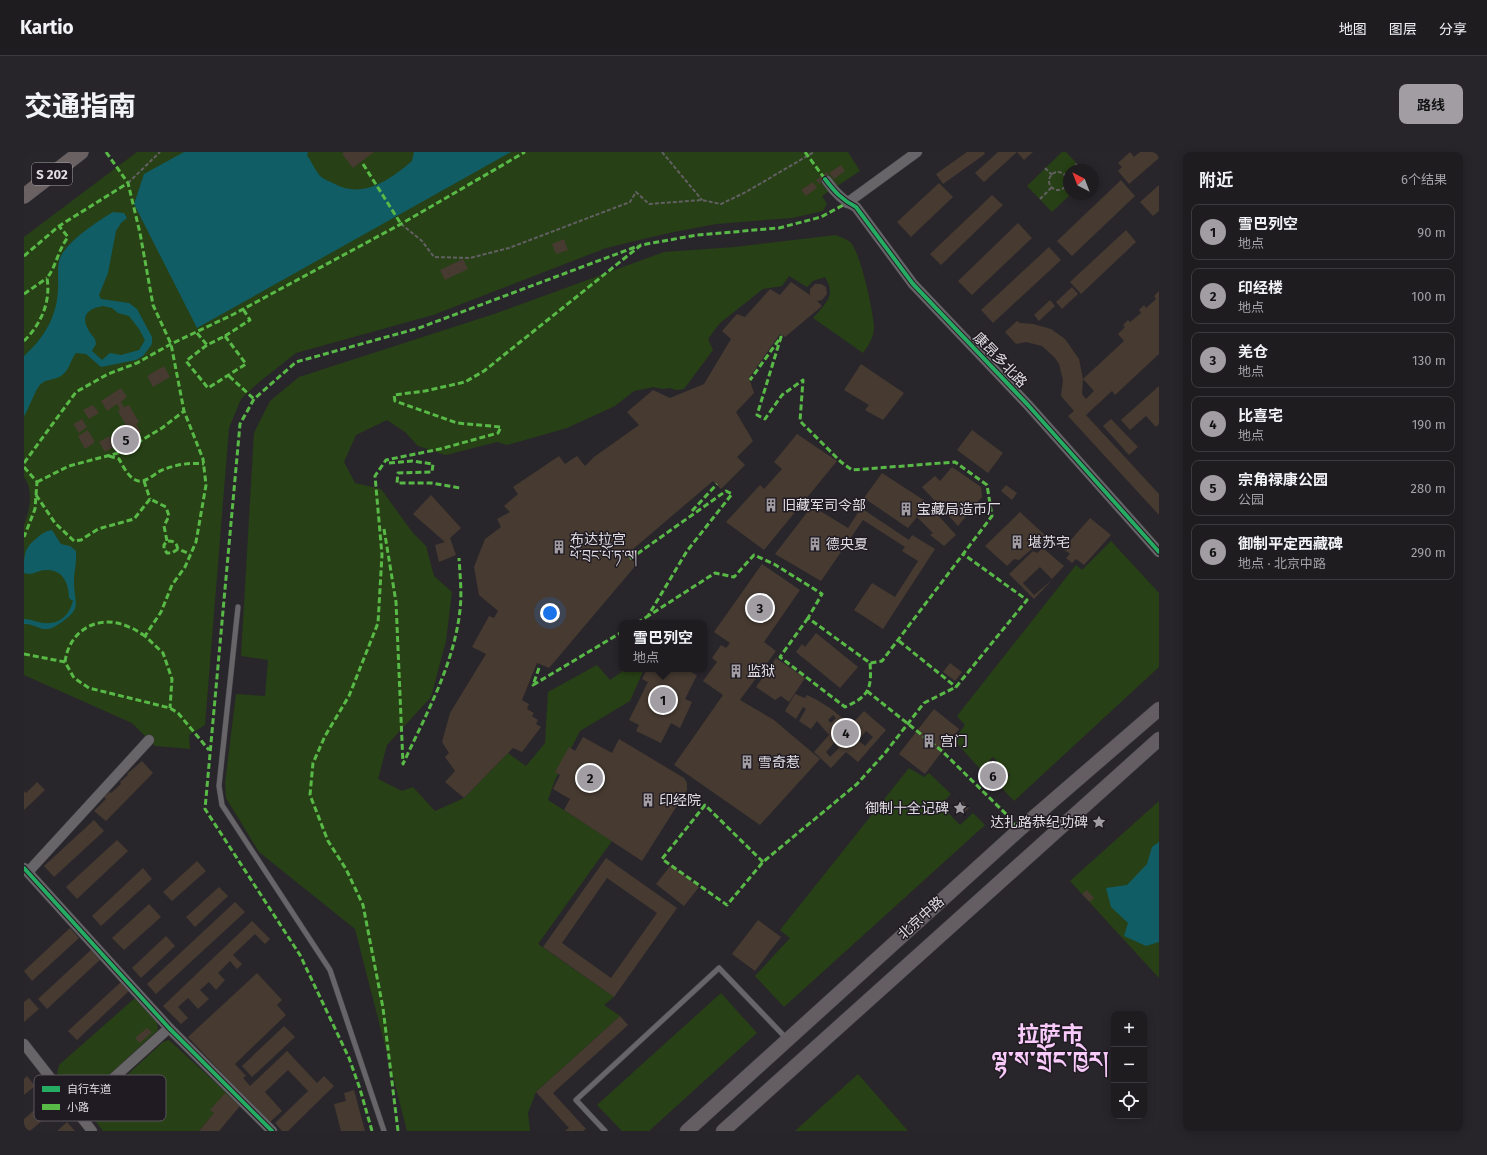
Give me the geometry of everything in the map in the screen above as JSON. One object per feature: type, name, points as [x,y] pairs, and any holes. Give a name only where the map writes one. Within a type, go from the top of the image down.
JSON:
[{"type":"main road","name":"S 202","points":[[24,196],[81,152]]},
{"type":"main road","name":"北京中路","points":[[687,1131],[1018,830],[1159,709]]},
{"type":"main road","name":"北京中路","points":[[723,1131],[1159,739]]},
{"type":"street","points":[[847,203],[917,152]]},
{"type":"street","name":"康昂多北路","points":[[827,182],[847,203],[856,207],[913,284],[1028,405],[1159,552]]},
{"type":"street","points":[[149,740],[26,870],[169,1028],[272,1131]]},
{"type":"street","points":[[116,1075],[169,1028]]},
{"type":"street","points":[[24,1044],[48,1075]]},
{"type":"street","points":[[84,1121],[92,1131]]},
{"type":"lane","points":[[238,607],[219,786],[222,805],[330,970],[384,1131]]},
{"type":"lane","points":[[605,1131],[576,1100],[719,968],[788,1039]]},
{"type":"path","points":[[128,183],[160,152]]},
{"type":"path","points":[[662,152],[702,200]]},
{"type":"path","points":[[401,224],[411,230],[422,241],[434,257],[470,258],[509,248],[630,202],[636,192],[649,204],[702,200],[721,204],[746,192],[814,152]]},
{"type":"path","points":[[1046,168],[1052,175]]},
{"type":"path","points":[[1063,175],[1059,172],[1052,175],[1050,181],[1052,187],[1059,190],[1063,188]]},
{"type":"path","points":[[1040,199],[1052,187]]},
{"type":"green space","points":[[137,152],[848,152],[860,171],[822,196],[827,204],[823,211],[792,218],[716,224],[664,234],[606,248],[433,315],[296,353],[258,383],[241,399],[229,428],[205,725],[189,735],[190,749],[155,746],[132,723],[24,675],[24,525],[28,513],[30,494],[24,477],[24,237]]},
{"type":"green space","points":[[1062,152],[1066,152],[1077,164],[1063,164],[1063,200],[1065,200],[1052,212],[1027,186]]},
{"type":"green space","points":[[836,235],[849,241],[854,247],[862,269],[869,297],[874,328],[873,335],[863,353],[813,318],[825,304],[830,295],[830,289],[825,277],[813,281],[807,287],[789,276],[782,286],[763,289],[720,323],[708,339],[713,350],[684,389],[676,390],[654,387],[634,391],[615,406],[567,428],[507,445],[497,442],[445,455],[418,446],[405,432],[387,420],[356,435],[344,462],[355,483],[381,489],[413,533],[426,546],[434,576],[452,592],[446,641],[431,697],[387,745],[378,779],[402,791],[413,787],[435,811],[464,798],[508,753],[526,766],[545,743],[548,692],[597,665],[610,680],[622,672],[643,672],[630,701],[580,731],[555,780],[548,800],[612,841],[538,944],[614,997],[604,1005],[620,1016],[536,1092],[528,1113],[530,1131],[407,1131],[355,929],[259,852],[226,798],[225,783],[236,694],[265,696],[268,660],[241,656],[254,433],[270,401],[299,377],[494,314],[664,252],[735,247]]},
{"type":"green space","points":[[1111,541],[1159,593],[1159,667],[1014,801],[999,785],[1010,775],[993,757],[980,769],[954,740],[965,725],[957,716],[1076,565],[1082,570]]},
{"type":"green space","points":[[909,768],[924,777],[929,773],[951,794],[940,805],[960,825],[973,813],[985,825],[784,1007],[755,976],[790,938],[780,930]]},
{"type":"green space","points":[[1159,801],[1159,978],[1070,881]]},
{"type":"green space","points":[[721,993],[757,1033],[649,1131],[622,1131],[597,1105]]},
{"type":"green space","points":[[135,998],[157,1021],[158,1030],[109,1075],[59,1075],[57,1073],[59,1065]]},
{"type":"green space","points":[[169,1040],[240,1106],[225,1094],[211,1110],[214,1113],[199,1131],[103,1131],[96,1121],[166,1121],[166,1075],[127,1075],[163,1042]]},
{"type":"green space","points":[[858,1074],[908,1131],[795,1131]]},
{"type":"water","points":[[184,152],[308,152],[307,155],[321,177],[344,188],[365,189],[375,186],[394,175],[412,161],[414,152],[511,152],[197,328],[134,204],[144,174]]},
{"type":"water","points":[[113,212],[124,213],[127,218],[121,223],[116,231],[108,273],[99,295],[101,299],[129,303],[137,309],[152,337],[152,344],[143,356],[136,360],[101,367],[86,354],[76,353],[64,374],[44,382],[39,386],[24,416],[24,356],[38,342],[52,318],[57,299],[59,260],[65,250],[77,237]],"holes":[[[103,306],[112,308],[118,313],[129,316],[145,340],[139,350],[121,355],[110,353],[102,360],[92,351],[96,344],[95,339],[87,328],[85,318],[86,314],[95,308]]]},
{"type":"water","points":[[52,530],[61,544],[70,546],[76,551],[74,582],[76,605],[73,613],[69,617],[54,627],[45,629],[30,624],[24,624],[24,619],[43,623],[54,623],[66,615],[73,601],[69,598],[68,588],[64,578],[57,572],[46,570],[30,574],[24,573],[24,561],[27,548],[41,534]]},
{"type":"water","points":[[1159,842],[1159,942],[1146,946],[1124,936],[1128,923],[1111,907],[1106,888],[1127,885],[1147,864],[1152,847]]},
{"type":"building","points":[[344,152],[374,152],[353,168],[342,154]]},
{"type":"building","points":[[967,152],[984,152],[985,154],[943,184],[936,174]]},
{"type":"building","points":[[998,152],[1017,152],[984,182],[975,173]]},
{"type":"building","points":[[1017,152],[1033,152],[1024,160]]},
{"type":"building","points":[[1130,152],[1134,157],[1140,152],[1159,152],[1159,158],[1129,184],[1118,171],[1122,167],[1118,163]]},
{"type":"building","points":[[841,165],[845,171],[834,179],[829,173]]},
{"type":"building","points":[[827,172],[830,177],[819,184],[816,180]]},
{"type":"building","points":[[1121,180],[1135,196],[1072,256],[1057,241]]},
{"type":"building","points":[[813,182],[817,188],[806,196],[801,190]]},
{"type":"building","points":[[939,183],[953,197],[911,237],[897,222]]},
{"type":"building","points":[[1159,185],[1159,211],[1153,216],[1140,202]]},
{"type":"building","points":[[992,195],[1003,205],[941,265],[930,254]]},
{"type":"building","points":[[1018,223],[1032,238],[972,295],[958,281]]},
{"type":"building","points":[[1126,230],[1136,242],[1081,294],[1070,282]]},
{"type":"building","points":[[564,239],[568,250],[556,254],[552,244]]},
{"type":"building","points":[[1049,247],[1061,260],[993,323],[981,310]]},
{"type":"building","points":[[463,259],[468,269],[445,280],[440,270]]},
{"type":"building","name":"布达拉宫 ཕོ་བྲང་པོ་ཏ་ལ།","points":[[791,282],[810,295],[810,289],[815,284],[821,284],[826,287],[827,294],[822,300],[817,301],[822,306],[785,337],[780,334],[749,378],[754,393],[736,412],[753,441],[737,457],[745,465],[721,489],[713,481],[626,555],[637,564],[549,668],[537,663],[522,700],[529,704],[527,709],[534,713],[532,716],[538,720],[536,724],[541,727],[522,752],[513,748],[464,798],[445,782],[455,771],[445,757],[449,753],[442,742],[450,713],[486,654],[472,647],[489,616],[494,618],[498,611],[479,595],[474,567],[485,539],[501,527],[497,519],[510,512],[504,506],[518,494],[513,487],[559,456],[565,464],[577,456],[585,466],[594,457],[639,425],[627,412],[653,390],[670,398],[704,384],[731,339],[722,331],[737,314],[745,317],[770,289],[780,295]]},
{"type":"building","points":[[1072,287],[1078,294],[1062,309],[1056,302]]},
{"type":"building","points":[[1159,291],[1159,354],[1115,395],[1112,391],[1086,415],[1159,494],[1159,515],[1068,416],[1074,411],[1061,396],[1063,380],[1059,364],[1055,358],[1042,346],[1026,342],[1016,344],[1005,332],[1017,321],[1020,323],[1033,324],[1051,329],[1065,339],[1079,359],[1083,379],[1124,341],[1118,334],[1125,327],[1123,325],[1128,320],[1130,322],[1141,313],[1139,310],[1144,305],[1146,308],[1156,299],[1154,296]],"holes":[[[1083,379],[1094,391],[1086,399],[1082,394]]]},
{"type":"building","points":[[1050,300],[1055,306],[1039,321],[1034,315]]},
{"type":"building","points":[[861,364],[904,393],[883,420],[865,410],[869,405],[844,390]]},
{"type":"building","points":[[164,366],[170,377],[153,387],[147,376]]},
{"type":"building","points":[[1159,386],[1159,424],[1156,427],[1146,416],[1130,430],[1121,420]]},
{"type":"building","points":[[121,388],[127,397],[121,402],[124,407],[129,405],[139,422],[136,424],[141,432],[130,438],[124,429],[127,427],[118,411],[120,409],[117,404],[107,411],[101,401]]},
{"type":"building","points":[[93,405],[99,413],[89,419],[83,410]]},
{"type":"building","points":[[82,419],[87,427],[79,433],[73,424]]},
{"type":"building","points":[[1111,419],[1138,447],[1129,455],[1103,426]]},
{"type":"building","points":[[88,430],[95,442],[85,449],[78,436]]},
{"type":"building","points":[[972,430],[1003,453],[988,473],[957,450]]},
{"type":"building","name":"旧藏军司令部","points":[[797,434],[837,461],[764,550],[726,522],[760,485],[764,489],[782,469],[774,462]]},
{"type":"building","points":[[109,436],[115,446],[105,452],[99,442]]},
{"type":"building","points":[[952,467],[981,487],[982,497],[958,526],[922,487],[935,476],[940,481]]},
{"type":"building","name":"宝藏局造币厂","points":[[882,473],[925,501],[956,535],[944,546],[930,535],[933,533],[917,517],[908,528],[864,498]]},
{"type":"building","points":[[1006,485],[1017,493],[1012,500],[1001,491]]},
{"type":"building","points":[[431,495],[461,528],[450,538],[456,555],[439,562],[435,545],[445,542],[413,514]]},
{"type":"building","points":[[812,506],[848,528],[861,508],[909,540],[912,535],[935,549],[883,629],[854,610],[872,583],[895,597],[918,561],[902,551],[905,547],[863,520],[821,581],[775,554]]},
{"type":"building","name":"堪苏宅","points":[[1020,512],[1048,538],[1036,550],[1033,548],[1019,560],[1014,559],[1007,566],[985,546]]},
{"type":"building","points":[[1090,518],[1111,535],[1084,565],[1076,559],[1072,563],[1066,558],[1070,554],[1063,549]]},
{"type":"building","points":[[1043,548],[1064,566],[1052,579],[1040,567],[1023,583],[1034,595],[1052,580],[1034,599],[1009,574],[1033,551],[1037,553]]},
{"type":"building","name":"雪奇惹","points":[[762,564],[800,590],[764,642],[776,651],[740,700],[774,720],[820,759],[760,825],[674,765],[723,695],[703,681],[717,662],[712,658],[721,645],[726,648],[730,643],[714,632]]},
{"type":"building","points":[[816,633],[858,667],[840,688],[796,652],[802,644],[805,647]]},
{"type":"building","points":[[776,658],[805,678],[789,702],[781,696],[775,700],[756,687]]},
{"type":"building","points":[[950,663],[962,672],[955,681],[943,672]]},
{"type":"building","points":[[646,672],[691,672],[697,675],[685,699],[692,702],[680,728],[671,723],[661,743],[636,731],[639,725],[629,720],[648,682],[642,679]]},
{"type":"building","points":[[795,694],[805,698],[807,695],[830,708],[851,725],[864,711],[886,730],[858,762],[846,752],[831,768],[814,752],[829,735],[817,721],[811,729],[799,721],[806,709],[803,707],[796,719],[785,711]],"holes":[[[833,715],[836,718],[831,723],[828,720]],[[866,731],[873,737],[865,746],[858,740]],[[834,743],[839,748],[830,757],[826,752]]]},
{"type":"building","name":"宫门","points":[[934,709],[959,729],[925,774],[899,754]]},
{"type":"building","name":"印经院","points":[[583,737],[612,753],[619,739],[684,778],[687,783],[687,790],[642,861],[564,810],[570,799],[553,789],[560,775],[555,772],[569,747],[575,751]]},
{"type":"building","points":[[142,761],[153,773],[106,821],[94,811],[106,799],[104,797],[121,784],[120,782],[128,775],[127,774]]},
{"type":"building","points":[[994,769],[1002,776],[995,783],[987,776]]},
{"type":"building","points":[[37,782],[45,790],[24,810],[24,791],[26,793]]},
{"type":"building","points":[[962,801],[969,808],[962,815],[954,808]]},
{"type":"building","points":[[94,820],[104,831],[54,877],[44,866]]},
{"type":"building","points":[[117,840],[128,851],[77,899],[66,887]]},
{"type":"building","points":[[606,858],[677,908],[614,997],[543,947]],"holes":[[[607,878],[657,913],[611,978],[562,943]]]},
{"type":"building","points":[[197,861],[206,871],[172,901],[163,892]]},
{"type":"building","points":[[671,865],[699,887],[684,906],[656,884]]},
{"type":"building","points":[[143,868],[152,879],[101,926],[92,916]]},
{"type":"building","points":[[219,887],[228,896],[195,927],[186,917]]},
{"type":"building","points":[[1087,890],[1094,898],[1090,902],[1082,894]]},
{"type":"building","points":[[235,902],[245,912],[156,994],[147,984]]},
{"type":"building","points":[[149,904],[161,917],[124,950],[112,938]]},
{"type":"building","points":[[758,920],[781,937],[755,971],[732,954]]},
{"type":"building","points":[[252,921],[270,939],[265,944],[255,934],[233,955],[242,964],[237,969],[230,961],[218,973],[225,980],[216,990],[209,982],[200,990],[209,999],[198,1009],[188,998],[178,1007],[188,1018],[181,1024],[163,1006]]},
{"type":"building","points":[[70,928],[79,938],[32,981],[24,971]]},
{"type":"building","points":[[166,936],[175,946],[141,978],[132,968]]},
{"type":"building","points":[[93,948],[102,958],[47,1009],[38,999]]},
{"type":"building","points":[[257,973],[282,1000],[277,1005],[286,1015],[235,1064],[246,1076],[243,1078],[250,1086],[287,1051],[317,1083],[324,1076],[334,1086],[288,1131],[282,1131],[275,1123],[308,1091],[288,1070],[265,1092],[282,1111],[269,1123],[188,1037]]},
{"type":"building","points":[[123,980],[131,989],[77,1040],[68,1031]]},
{"type":"building","points":[[29,998],[39,1009],[24,1022],[24,1002]]},
{"type":"building","points":[[620,1016],[628,1025],[553,1093],[586,1129],[583,1131],[565,1131],[569,1128],[536,1092]]},
{"type":"building","points":[[284,1026],[295,1037],[252,1077],[242,1066]]},
{"type":"building","points":[[147,1028],[152,1032],[140,1043],[135,1038]]},
{"type":"building","points":[[27,1076],[34,1087],[24,1095],[24,1079]]},
{"type":"building","points":[[354,1090],[365,1131],[341,1131],[334,1104],[346,1101],[344,1093]]},
{"type":"building","points":[[225,1093],[240,1106],[219,1131],[199,1131],[214,1113],[210,1110]]},
{"type":"building","points":[[34,1110],[34,1121],[42,1121],[30,1131],[24,1131],[24,1119]]},
{"type":"building","points":[[67,1122],[75,1131],[57,1131]]},
{"type":"marked path","points":[[106,152],[128,183],[140,233],[153,305],[171,344],[184,411],[203,459],[206,485],[196,542],[185,567],[172,585],[161,612],[145,636],[163,653],[172,679],[170,708]]},
{"type":"marked path","points":[[24,463],[76,392],[108,374],[137,363],[171,344],[234,314],[401,224],[525,152]]},
{"type":"marked path","points":[[805,152],[825,179]]},
{"type":"marked path","points":[[363,164],[401,224]]},
{"type":"marked path","points":[[24,256],[59,226],[128,183]]},
{"type":"marked path","points":[[398,1131],[383,1008],[363,905],[346,869],[328,841],[310,795],[313,763],[325,736],[349,696],[378,623],[382,555],[375,476],[386,460],[440,449],[498,433],[501,427],[457,423],[395,401],[394,395],[425,391],[465,382],[484,371],[641,245],[697,235],[779,228],[821,217],[847,203]]},
{"type":"marked path","points":[[24,341],[40,320],[46,304],[48,287],[47,278],[53,269],[68,237],[59,226]]},
{"type":"marked path","points":[[372,1131],[349,1058],[300,955],[205,809],[240,424],[254,399],[296,362],[419,328],[638,246]]},
{"type":"marked path","points":[[24,294],[47,278]]},
{"type":"marked path","points":[[225,336],[250,320],[243,309]]},
{"type":"marked path","points":[[197,333],[207,345]]},
{"type":"marked path","points":[[225,336],[246,364],[208,388],[186,361],[207,345],[225,336]]},
{"type":"marked path","points":[[630,559],[726,491],[732,494],[687,551],[648,616],[715,573],[734,577],[754,555],[774,564],[822,594],[808,618],[870,663],[882,661],[992,516],[987,485],[955,462],[852,470],[841,462],[800,421],[803,380],[782,395],[765,419],[757,415],[781,337],[750,380]]},
{"type":"marked path","points":[[229,376],[254,399]]},
{"type":"marked path","points":[[37,482],[69,466],[122,452],[162,428],[184,411]]},
{"type":"marked path","points":[[109,456],[119,459],[128,474],[135,480],[139,481],[150,478],[160,471],[171,467],[193,463],[204,464]]},
{"type":"marked path","points":[[389,463],[412,461],[433,464],[432,472],[398,473],[397,483],[431,483],[460,488]]},
{"type":"marked path","points":[[24,467],[37,482],[35,509],[24,537]]},
{"type":"marked path","points":[[144,481],[150,499]]},
{"type":"marked path","points":[[692,511],[717,484]]},
{"type":"marked path","points":[[36,495],[55,523],[74,541],[81,540],[98,529],[134,519],[150,499],[166,507],[169,516],[164,526],[167,541]]},
{"type":"marked path","points":[[384,529],[396,602],[403,764],[430,708],[452,650],[461,604],[459,558]]},
{"type":"marked path","points":[[178,549],[172,553],[167,553],[164,549],[164,545],[167,541],[173,542],[178,549],[190,554]]},
{"type":"marked path","points":[[763,862],[705,805],[662,859],[727,905],[763,862],[857,784],[885,753],[924,703],[956,687],[1027,600],[963,554]]},
{"type":"marked path","points":[[642,620],[648,616]]},
{"type":"marked path","points":[[808,618],[780,657],[845,707],[859,699],[867,691],[870,679],[870,663]]},
{"type":"marked path","points":[[65,662],[72,641],[87,627],[97,623],[118,623],[145,636]]},
{"type":"marked path","points":[[539,668],[533,685],[619,634]]},
{"type":"marked path","points":[[899,641],[956,687]]},
{"type":"marked path","points":[[24,654],[65,662],[74,678],[89,688],[170,708],[178,713],[209,750]]},
{"type":"marked path","points":[[867,691],[942,751],[1009,817],[1019,830]]},
{"type":"cycle path","points":[[825,179],[839,195],[856,207],[913,284],[1028,405],[1159,552]]},
{"type":"cycle path","points":[[24,868],[169,1028],[272,1131]]},
{"type":"place","name":"宗角禄康公园","points":[[126,440]]},
{"type":"place","name":"旧藏军司令部","points":[[771,505]]},
{"type":"place","name":"宝藏局造币厂","points":[[906,509]]},
{"type":"place","name":"堪苏宅","points":[[1017,542]]},
{"type":"place","name":"德央夏","points":[[815,544]]},
{"type":"place","name":"布达拉宫 ཕོ་བྲང་པོ་ཏ་ལ།","points":[[559,547]]},
{"type":"place","name":"羌仓","points":[[760,608]]},
{"type":"place","name":"监狱","points":[[736,671]]},
{"type":"place","name":"雪巴列空","points":[[663,700]]},
{"type":"place","name":"比喜宅","points":[[846,733]]},
{"type":"place","name":"宫门","points":[[929,741]]},
{"type":"place","name":"雪奇惹","points":[[747,762]]},
{"type":"place","name":"御制平定西藏碑","points":[[993,776]]},
{"type":"place","name":"印经楼","points":[[590,778]]},
{"type":"place","name":"印经院","points":[[648,800]]},
{"type":"place","name":"御制十全记碑","points":[[960,808]]},
{"type":"place","name":"达扎路恭纪功碑","points":[[1099,822]]},
{"type":"district","name":"拉萨市 ལྷ་ས་གྲོང་ཁྱེར།","points":[[1050,1046]]}]
